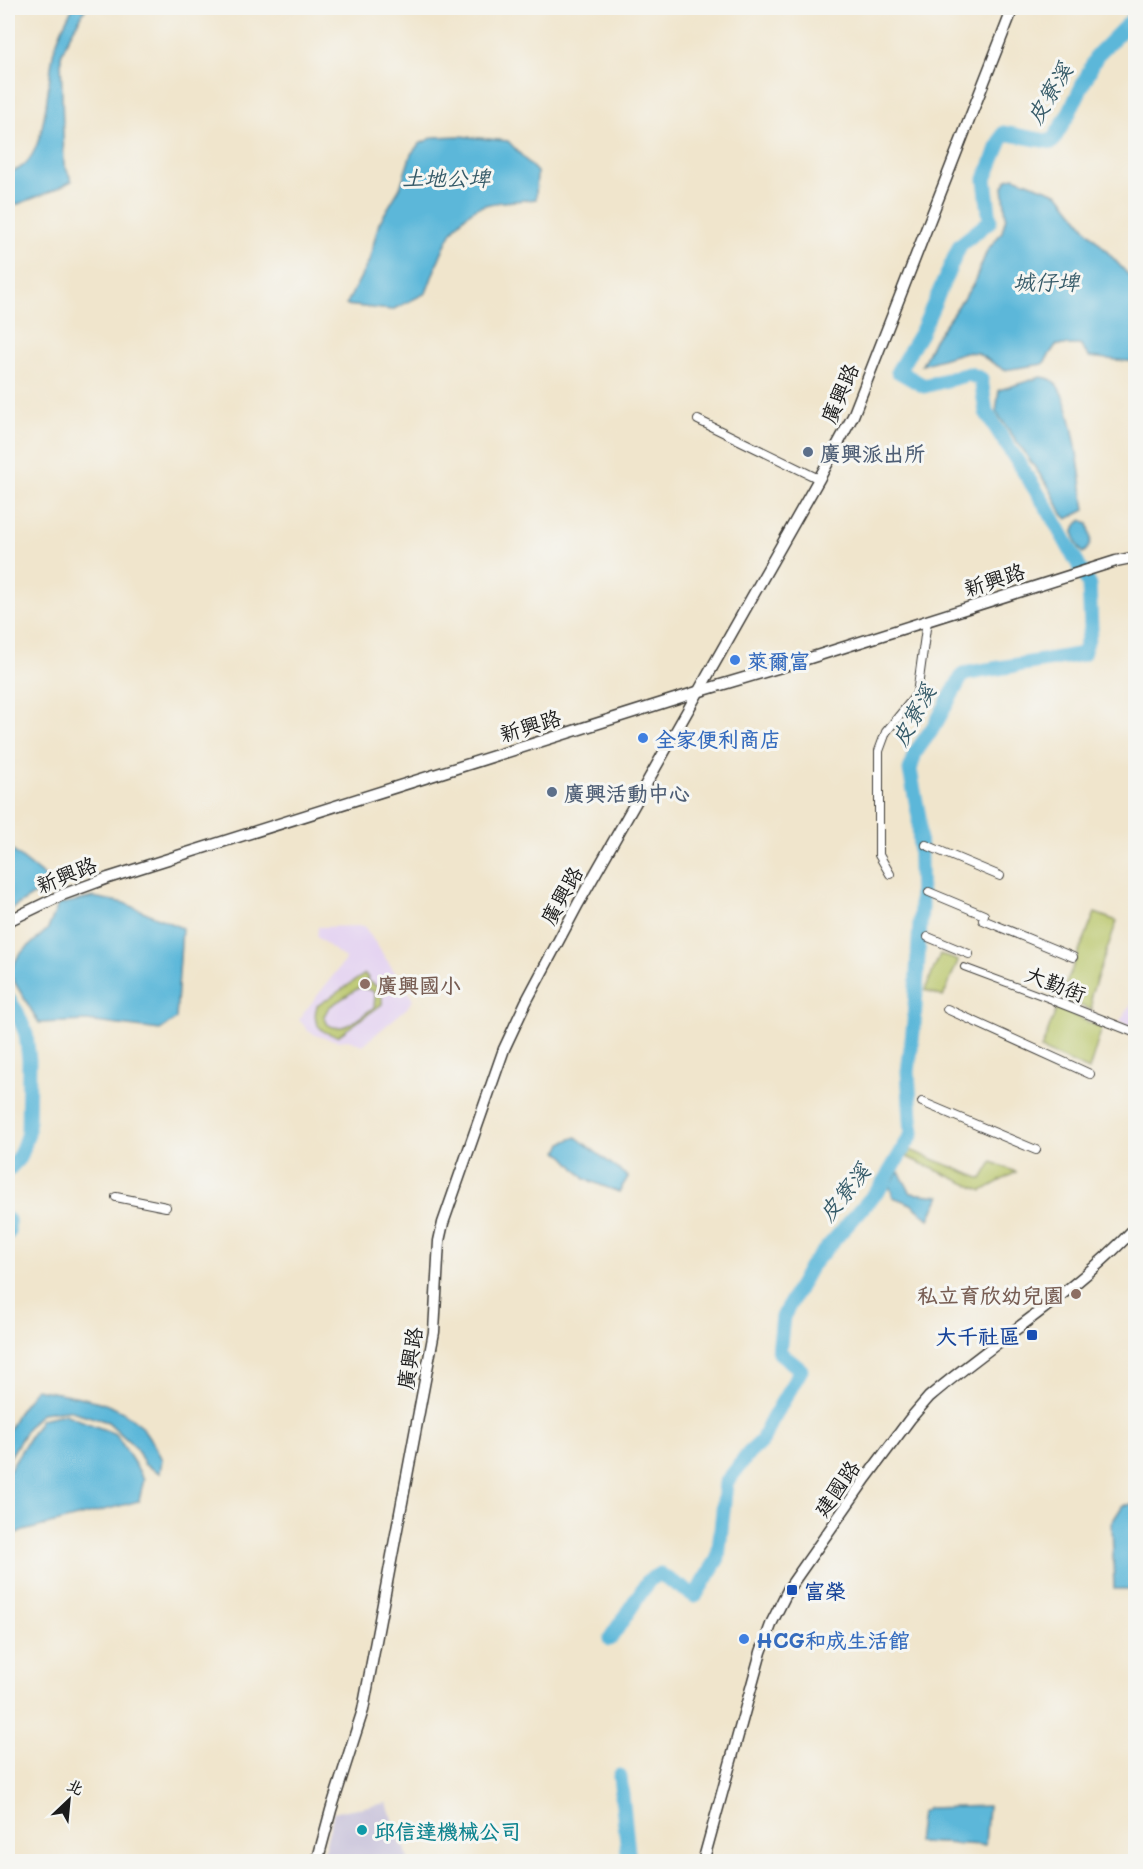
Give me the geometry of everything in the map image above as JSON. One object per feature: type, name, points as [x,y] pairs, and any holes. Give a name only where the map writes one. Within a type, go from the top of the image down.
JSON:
[{"type":"street","name":"廣興路","points":[[317,1862],[363,1710],[434,1332],[439,1241],[443,1223],[504,1049],[578,904],[853,416],[1013,8]]},
{"type":"street","points":[[698,420],[819,479]]},
{"type":"street","name":"新興路","points":[[8,921],[62,895],[108,878],[1092,568],[1136,557]]},
{"type":"street","points":[[890,874],[879,855],[879,751],[886,732],[917,694],[927,621]]},
{"type":"street","points":[[926,845],[1000,876]]},
{"type":"street","points":[[929,892],[1073,957]]},
{"type":"street","points":[[928,937],[969,954]]},
{"type":"street","name":"大勤街","points":[[964,967],[1136,1033]]},
{"type":"street","points":[[947,1009],[1090,1074]]},
{"type":"street","points":[[922,1102],[1036,1150]]},
{"type":"street","points":[[116,1197],[166,1207]]},
{"type":"street","name":"建國路","points":[[703,1862],[761,1652],[772,1622],[789,1588],[866,1478],[929,1397],[1088,1273],[1119,1246],[1136,1227]]},
{"type":"shaded area","name":"廣興國小","points":[[364,926],[413,999],[407,1008],[363,1045],[348,1040],[338,1041],[318,1036],[308,1031],[299,1019],[346,959],[317,937],[318,927]]},
{"type":"shaded area","points":[[1135,998],[1135,1028],[1120,1021]]},
{"type":"shaded area","name":"邱信達機械公司","points":[[387,1803],[408,1860],[404,1862],[321,1862],[334,1812]]},
{"type":"green space","points":[[1095,913],[1117,921],[1091,995],[1092,1010],[1060,998]]},
{"type":"green space","points":[[940,954],[958,961],[943,997],[925,990]]},
{"type":"green space","points":[[365,974],[368,978],[366,980],[378,989],[382,999],[382,1004],[338,1036],[327,1033],[319,1027],[315,1018],[317,1006]],"holes":[[[360,987],[373,991],[374,1007],[364,1015],[346,1026],[328,1025],[324,1016],[329,1007]]]},
{"type":"green space","points":[[1057,1008],[1102,1028],[1089,1070],[1041,1049]]},
{"type":"green space","points":[[910,1150],[982,1179],[992,1162],[1016,1172],[982,1191],[907,1157]]},
{"type":"water","points":[[73,8],[86,8],[61,56],[64,164],[72,181],[8,208],[8,173],[20,168],[29,159],[36,146],[45,113],[54,50]]},
{"type":"water","name":"土地公埤","points":[[460,136],[508,141],[537,172],[536,199],[489,204],[465,217],[455,227],[441,253],[426,293],[392,310],[346,305],[369,261],[379,223],[400,188],[411,154],[419,144],[434,137]]},
{"type":"water","name":"城仔埤","points":[[1014,177],[1059,194],[1088,231],[1135,282],[1135,362],[1089,357],[1080,345],[1056,345],[1043,364],[1004,370],[977,353],[965,352],[922,365],[934,340],[973,285],[987,251],[1002,232],[1006,217],[1003,187],[1007,179]]},
{"type":"water","points":[[1041,377],[1053,381],[1061,391],[1075,442],[1085,510],[1067,519],[1062,514],[1050,489],[996,412],[999,390]]},
{"type":"water","points":[[1082,520],[1088,523],[1091,540],[1083,553],[1074,536],[1075,527]]},
{"type":"water","points":[[8,847],[53,883],[11,909],[8,905]]},
{"type":"water","points":[[93,897],[124,903],[182,928],[176,1019],[160,1030],[87,1021],[39,1023],[9,973],[19,955],[48,929],[58,905]]},
{"type":"water","points":[[576,1137],[628,1177],[619,1192],[585,1179],[558,1152],[562,1143]]},
{"type":"water","points":[[899,1172],[911,1193],[940,1196],[929,1219],[911,1204],[893,1197],[889,1185]]},
{"type":"water","points":[[35,1389],[98,1402],[132,1418],[145,1432],[162,1459],[160,1473],[145,1465],[136,1448],[108,1422],[68,1410],[41,1413],[29,1426],[8,1460],[8,1432],[17,1414]]},
{"type":"water","points":[[64,1414],[116,1434],[144,1479],[139,1501],[8,1535],[8,1472],[41,1419]]},
{"type":"water","points":[[1135,1504],[1135,1589],[1114,1589],[1112,1522],[1123,1505]]},
{"type":"water","points":[[988,1806],[985,1845],[917,1842],[921,1812],[929,1808]]},
{"type":"waterway","name":"皮寮溪","points":[[610,1639],[649,1580],[660,1574],[695,1596],[718,1558],[726,1483],[749,1453],[762,1441],[801,1370],[779,1352],[783,1317],[810,1267],[880,1188],[912,1134],[908,1072],[914,1023],[921,907],[919,817],[910,770],[915,753],[936,723],[963,674],[1083,654],[1091,629],[1089,584],[1049,511],[986,412],[981,379],[969,374],[924,386],[898,371],[921,333],[960,245],[990,221],[985,179],[1004,133],[1052,142],[1068,115],[1097,55],[1136,16]]},
{"type":"waterway","points":[[8,999],[17,1012],[26,1034],[29,1060],[28,1133],[19,1158],[8,1170]]},
{"type":"waterway","points":[[8,1220],[8,1233]]},
{"type":"waterway","name":"皮寮溪","points":[[620,1776],[629,1862]]},
{"type":"place","name":"廣興派出所","points":[[808,452]]},
{"type":"place","name":"萊爾富","points":[[735,660]]},
{"type":"place","name":"全家便利商店","points":[[643,738]]},
{"type":"place","name":"廣興活動中心","points":[[552,792]]},
{"type":"place","name":"廣興國小","points":[[365,984]]},
{"type":"place","name":"私立育欣幼兒園","points":[[1076,1294]]},
{"type":"place","name":"大千社區","points":[[1032,1335]]},
{"type":"place","name":"富榮","points":[[792,1590]]},
{"type":"place","name":"HCG和成生活館","points":[[744,1639]]},
{"type":"place","name":"邱信達機械公司","points":[[362,1830]]}]
